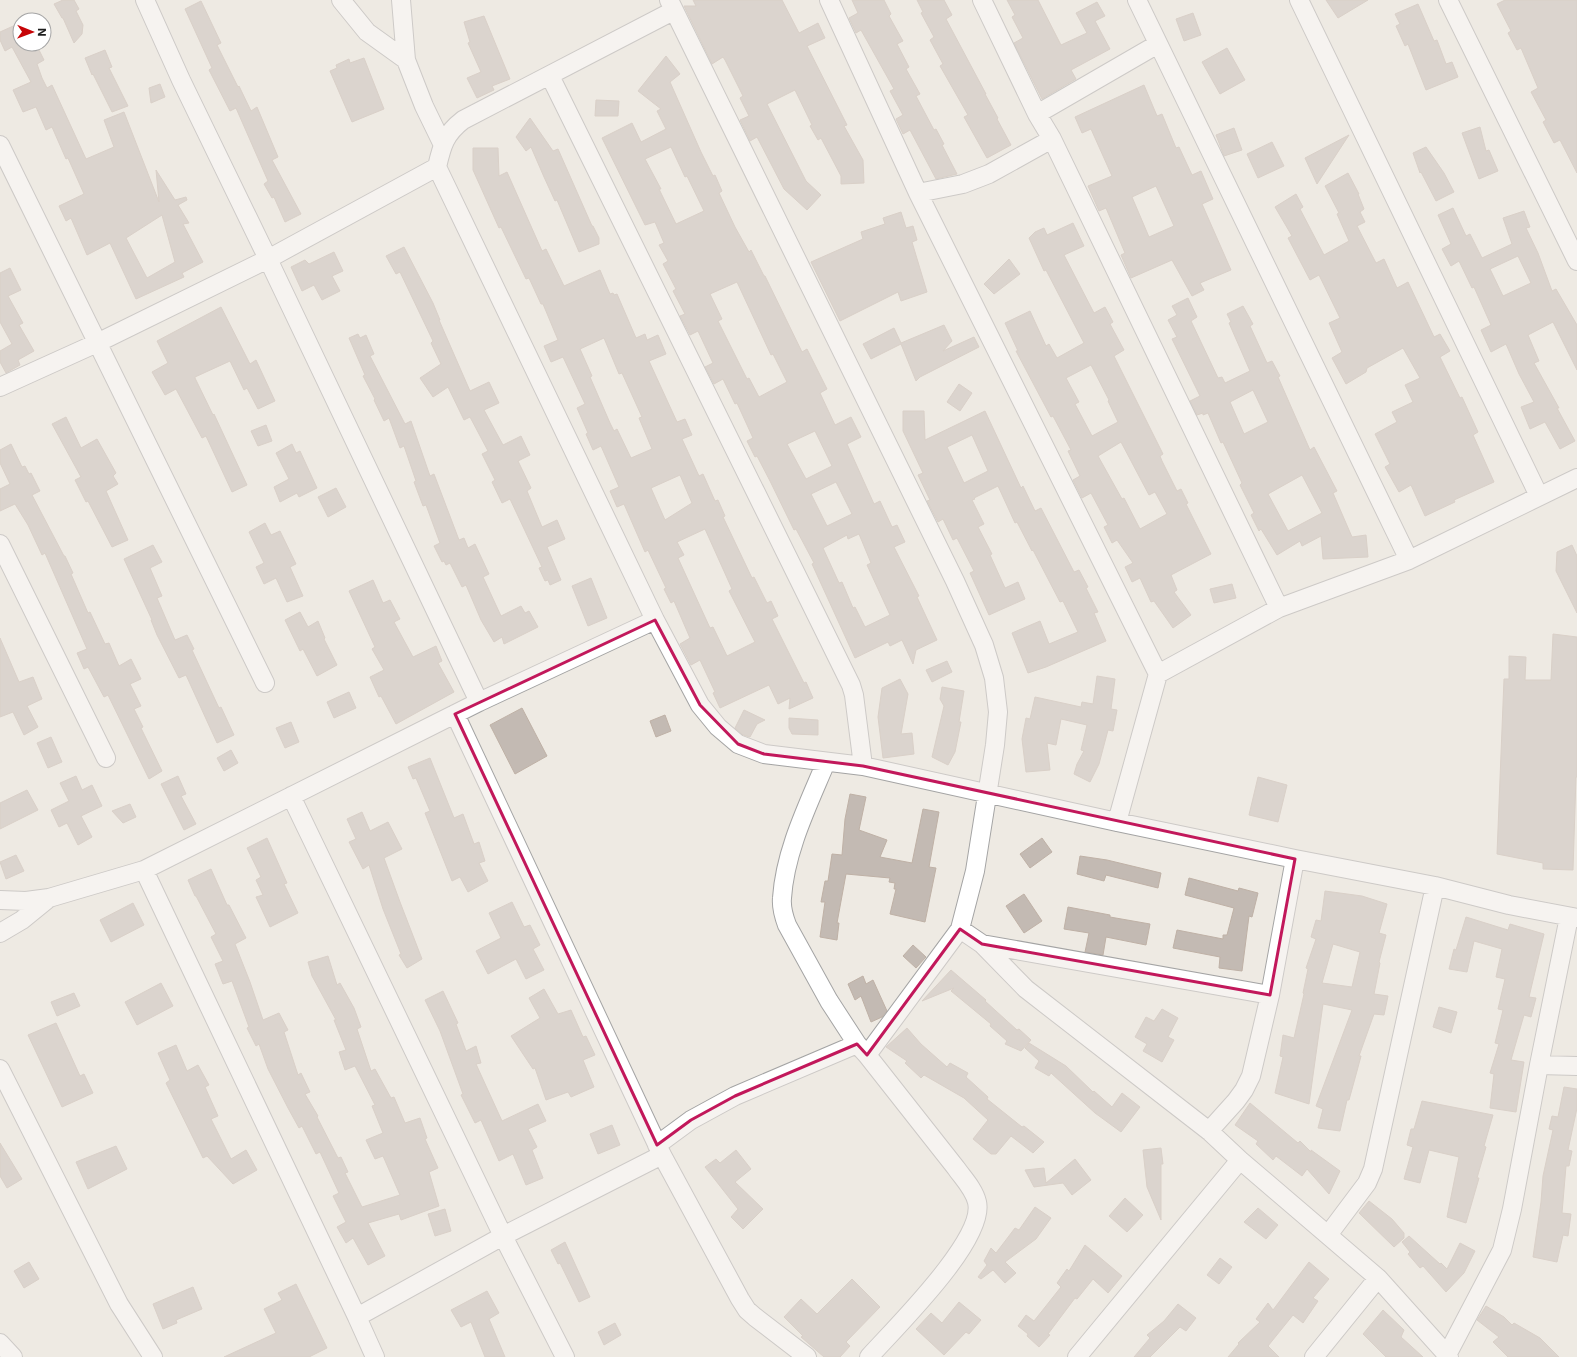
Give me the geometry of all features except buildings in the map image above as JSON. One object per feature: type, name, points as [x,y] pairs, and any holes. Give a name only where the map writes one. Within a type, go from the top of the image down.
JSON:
[{"type":"street","points":[[145,0],[181,80],[268,259],[478,702]]},
{"type":"street","points":[[341,0],[367,32],[406,60]]},
{"type":"street","points":[[401,0],[406,60],[424,106],[442,143]]},
{"type":"street","points":[[829,0],[918,193],[1158,674],[1117,822]]},
{"type":"street","points":[[982,0],[1037,114],[1052,139],[1279,608]]},
{"type":"street","points":[[1137,0],[1409,560]]},
{"type":"street","points":[[1299,0],[1539,496]]},
{"type":"street","points":[[1448,0],[1573,242],[1577,261]]},
{"type":"street","points":[[357,1317],[659,1150],[691,1120],[735,1096],[862,1050],[960,929],[975,871],[988,793],[995,745],[998,712],[994,678],[984,646],[955,580],[671,5],[550,76],[463,120],[452,129],[442,143],[437,167],[655,620],[700,705],[718,727],[738,744],[764,754],[863,766],[988,793],[1117,822],[1435,886],[1509,905],[1573,917],[1539,1064],[1512,1209],[1502,1250],[1448,1356],[1378,1278],[1240,1160],[1209,1131],[1026,989],[982,944],[960,929]]},
{"type":"street","points":[[1037,114],[1158,44]]},
{"type":"street","points":[[550,76],[847,676],[854,695],[863,766]]},
{"type":"street","points":[[918,193],[963,184],[989,174],[1052,139]]},
{"type":"street","points":[[0,145],[265,683]]},
{"type":"street","points":[[0,387],[268,259],[437,167]]},
{"type":"street","points":[[1158,674],[1279,608],[1409,560],[1577,478]]},
{"type":"street","points":[[0,544],[106,758]]},
{"type":"street","points":[[0,900],[26,901],[49,898],[144,870],[478,702],[655,620]]},
{"type":"street","points":[[455,714],[659,1150],[747,1310],[807,1357]]},
{"type":"street","points":[[826,762],[798,830],[784,885],[782,899],[783,912],[792,936],[811,971],[862,1050],[956,1168],[977,1202],[977,1218],[968,1238],[948,1270],[869,1357]]},
{"type":"street","points":[[291,796],[503,1236],[565,1357]]},
{"type":"street","points":[[1209,1131],[1236,1101],[1244,1090],[1251,1076],[1270,995],[1295,859]]},
{"type":"street","points":[[144,870],[375,1357]]},
{"type":"street","points":[[1328,1235],[1367,1183],[1373,1169],[1435,886]]},
{"type":"street","points":[[0,933],[22,920],[49,898]]},
{"type":"street","points":[[982,944],[1270,995]]},
{"type":"street","points":[[1539,1064],[1577,1066]]},
{"type":"street","points":[[0,1069],[119,1304],[153,1357]]},
{"type":"street","points":[[1078,1357],[1240,1160]]},
{"type":"street","points":[[1314,1357],[1378,1278]]},
{"type":"street","points":[[0,1343],[13,1357]]},
{"type":"highlighted area","points":[[655,620],[700,705],[738,744],[764,754],[863,766],[1295,859],[1270,995],[982,944],[960,929],[867,1055],[857,1044],[735,1096],[691,1120],[657,1145],[455,714]]}]
